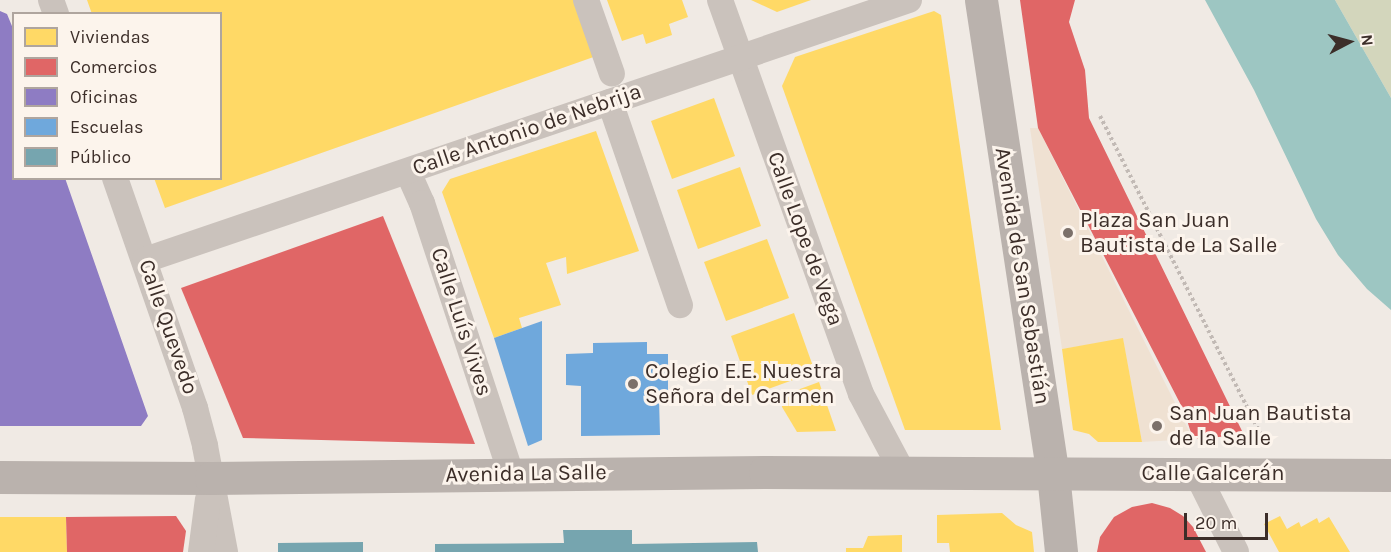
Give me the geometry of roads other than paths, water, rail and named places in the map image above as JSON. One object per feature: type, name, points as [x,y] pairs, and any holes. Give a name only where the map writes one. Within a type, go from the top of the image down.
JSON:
[{"type":"main road","name":"Avenida de San Sebastián","points":[[981,0],[1053,474],[1062,552]]},
{"type":"main road","name":"Calle Galcerán","points":[[1053,474],[1197,474],[1274,462],[1382,475]]},
{"type":"main road","name":"Avenida La Salle","points":[[0,477],[1053,474]]},
{"type":"street","points":[[586,0],[612,74]]},
{"type":"street","name":"Calle Lope de Vega","points":[[720,0],[861,394],[903,473]]},
{"type":"street","name":"Calle Antonio de Nebrija","points":[[145,260],[909,0]]},
{"type":"street","points":[[610,102],[680,305]]},
{"type":"street","name":"Calle Luís Vives","points":[[408,172],[422,203],[511,474]]},
{"type":"street","name":"Calle Quevedo","points":[[116,180],[195,408],[212,478],[225,552]]},
{"type":"street","points":[[1197,474],[1236,552]]},
{"type":"street","points":[[201,552],[212,478]]},
{"type":"water","points":[[1205,0],[1335,0],[1391,98],[1391,310],[1367,289],[1338,255],[1316,219],[1254,90]]},
{"type":"place","name":"Plaza San Juan Bautista de La Salle","points":[[1068,233]]},
{"type":"place","name":"Colegio E.E. Nuestra Señora del Carmen","points":[[633,384]]},
{"type":"place","name":"San Juan Bautista de la Salle","points":[[1157,426]]}]
